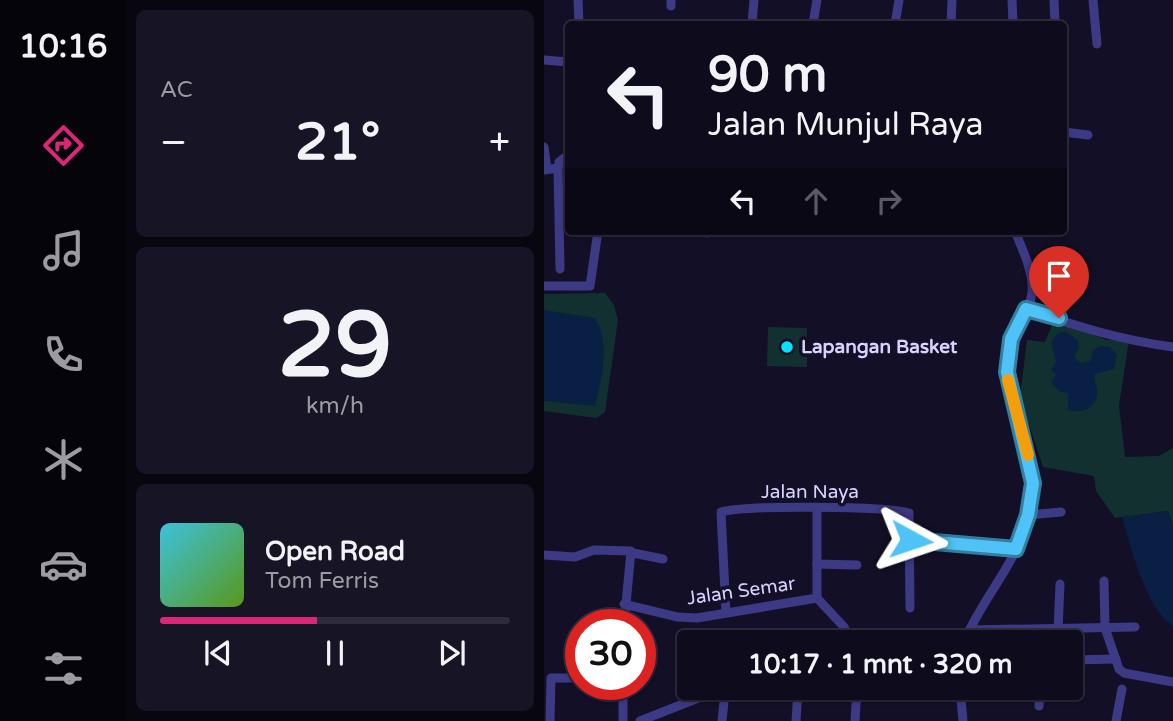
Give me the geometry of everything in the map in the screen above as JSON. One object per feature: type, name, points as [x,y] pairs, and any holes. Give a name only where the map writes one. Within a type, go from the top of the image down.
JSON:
[{"type":"street","points":[[578,0],[578,21]]},
{"type":"street","points":[[752,21],[754,0]]},
{"type":"street","points":[[814,21],[818,0]]},
{"type":"street","points":[[896,21],[899,0]]},
{"type":"street","points":[[951,21],[952,0]]},
{"type":"street","points":[[1012,0],[1013,21]]},
{"type":"street","points":[[1053,0],[1055,21]]},
{"type":"street","points":[[1093,0],[1097,44]]},
{"type":"street","points":[[544,60],[565,62]]},
{"type":"street","points":[[1067,132],[1088,135]]},
{"type":"street","points":[[544,147],[545,169],[558,168]]},
{"type":"street","points":[[560,269],[558,168],[559,162],[565,157]]},
{"type":"street","points":[[544,286],[590,286],[597,235]]},
{"type":"street","points":[[1004,630],[969,629],[1016,549],[1028,515],[1033,483],[1007,372],[1011,339],[1026,309],[1032,287],[1016,235]]},
{"type":"street","points":[[1026,309],[1065,319],[1110,337],[1173,347]]},
{"type":"street","name":"Jalan Naya","points":[[726,612],[721,512],[817,509],[906,512],[910,516],[911,540]]},
{"type":"street","name":"Jalan Semar","points":[[624,604],[685,618],[817,598],[817,509]]},
{"type":"street","points":[[1028,515],[1061,512]]},
{"type":"street","points":[[910,608],[911,540],[1016,549]]},
{"type":"street","points":[[544,555],[575,556],[594,550],[663,559]]},
{"type":"street","points":[[624,609],[633,553]]},
{"type":"street","points":[[817,564],[857,565]]},
{"type":"street","points":[[1104,581],[1105,628],[1124,673],[1173,682]]},
{"type":"street","points":[[1060,584],[1058,630],[1135,627]]},
{"type":"street","points":[[817,598],[845,630]]},
{"type":"street","points":[[1083,660],[1116,659]]},
{"type":"street","points":[[550,721],[551,678],[565,678]]},
{"type":"street","points":[[1116,721],[1122,689]]},
{"type":"street","points":[[623,700],[623,721]]},
{"type":"street","points":[[640,721],[693,700]]},
{"type":"street","points":[[722,721],[724,700]]},
{"type":"street","points":[[796,721],[797,700]]},
{"type":"street","points":[[855,721],[856,700]]},
{"type":"street","points":[[961,700],[963,721]]},
{"type":"street","points":[[1039,700],[1039,706]]},
{"type":"green space","points":[[605,293],[614,305],[618,320],[605,412],[596,418],[544,411],[544,294]]},
{"type":"green space","points":[[1054,320],[1107,340],[1129,339],[1119,406],[1125,457],[1159,456],[1173,448],[1173,527],[1168,511],[1115,518],[1096,491],[1094,476],[1043,467],[1020,397],[1027,340],[1045,342]]},
{"type":"green space","name":"Lapangan Basket","points":[[768,327],[807,328],[807,367],[767,366]]},
{"type":"water","points":[[544,310],[595,318],[603,339],[604,361],[595,406],[544,401]]},
{"type":"water","points":[[1066,332],[1078,340],[1079,348],[1074,357],[1080,363],[1090,361],[1093,351],[1099,346],[1110,347],[1117,355],[1114,369],[1095,374],[1095,402],[1079,411],[1068,410],[1068,393],[1060,392],[1051,382],[1056,375],[1051,370],[1056,361],[1051,342],[1058,333]]},
{"type":"water","points":[[1168,511],[1173,527],[1173,626],[1163,618],[1147,592],[1122,517]]},
{"type":"slow traffic","points":[[1008,380],[1028,455]]},
{"type":"place","name":"Lapangan Basket","points":[[787,347]]},
{"type":"route","points":[[911,540],[1016,549],[1028,515],[1033,483],[1007,372],[1011,339],[1026,309],[1059,318]]}]
